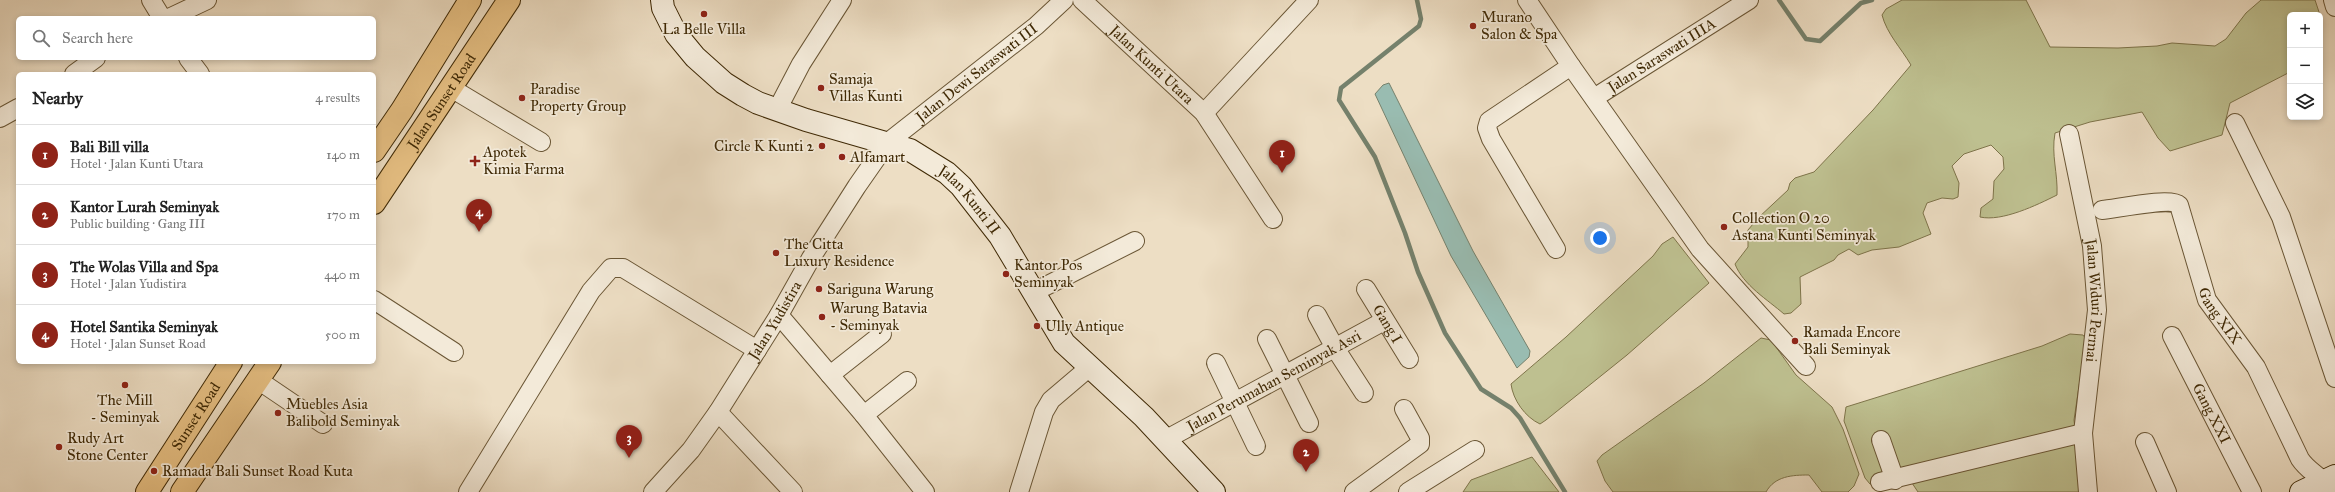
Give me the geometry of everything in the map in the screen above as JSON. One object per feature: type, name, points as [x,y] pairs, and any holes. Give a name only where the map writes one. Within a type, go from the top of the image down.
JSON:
[{"type":"highway","name":"Jalan Sunset Road","points":[[376,148],[402,110],[470,0]]},
{"type":"highway","name":"Jalan Sunset Road","points":[[376,200],[509,0]]},
{"type":"highway","name":"Sunset Road","points":[[148,492],[230,364]]},
{"type":"highway","points":[[182,492],[264,371]]},
{"type":"street","points":[[151,0],[161,16]]},
{"type":"street","points":[[165,16],[206,0]]},
{"type":"street","name":"Jalan Kunti II","points":[[662,0],[663,8],[676,34],[695,57],[731,87],[758,103],[777,110],[887,143],[922,156],[947,173],[961,186],[1000,236],[1064,343],[1091,366],[1165,440],[1214,492]]},
{"type":"street","points":[[777,110],[801,64],[842,0]]},
{"type":"street","name":"Jalan Dewi Saraswati III","points":[[887,143],[1036,26],[1064,0]]},
{"type":"street","name":"Jalan Kunti Utara","points":[[1082,0],[1204,113],[1273,219]]},
{"type":"street","name":"Jalan Kunti Utara","points":[[1204,113],[1309,0]]},
{"type":"street","name":"Jalan Saraswati IIIA","points":[[1594,98],[1749,0]]},
{"type":"street","points":[[2333,0],[2335,7]]},
{"type":"street","points":[[1532,2],[1571,66],[1700,249],[1806,366]]},
{"type":"street","points":[[77,72],[93,60]]},
{"type":"street","points":[[190,60],[198,72]]},
{"type":"street","points":[[1556,249],[1491,139],[1487,128],[1489,121],[1571,66]]},
{"type":"street","points":[[451,88],[541,142]]},
{"type":"street","points":[[0,118],[16,109]]},
{"type":"street","points":[[2235,123],[2281,217],[2335,378]]},
{"type":"street","name":"Jalan Widuri Permai","points":[[2069,134],[2092,246],[2097,310],[2083,433],[2088,492]]},
{"type":"street","name":"Jalan Yudistira","points":[[653,492],[691,450],[718,412],[779,315],[811,258],[887,143]]},
{"type":"street","name":"Gang XIX","points":[[2102,210],[2155,203],[2174,202],[2179,205],[2210,306],[2256,367],[2300,459],[2310,472],[2330,483]]},
{"type":"street","points":[[1034,292],[1135,241]]},
{"type":"street","points":[[468,492],[591,292],[611,268],[615,266],[629,271],[757,350]]},
{"type":"street","name":"Gang I","points":[[1366,289],[1384,321],[1409,359]]},
{"type":"street","points":[[376,301],[454,352]]},
{"type":"street","points":[[779,315],[864,415],[926,492]]},
{"type":"street","points":[[1317,315],[1335,348],[1364,393]]},
{"type":"street","name":"Jalan Perumahan Seminyak Asri","points":[[1165,440],[1384,321]]},
{"type":"street","points":[[830,375],[882,334]]},
{"type":"street","name":"Gang XXI","points":[[2172,336],[2252,492]]},
{"type":"street","points":[[1266,339],[1310,423]]},
{"type":"street","points":[[1216,363],[1256,446]]},
{"type":"street","points":[[1019,492],[1044,412],[1051,400],[1091,366]]},
{"type":"street","points":[[264,371],[322,424]]},
{"type":"street","points":[[864,415],[907,381]]},
{"type":"street","points":[[1354,492],[1420,444],[1420,438],[1404,409]]},
{"type":"street","points":[[718,412],[793,492]]},
{"type":"street","points":[[1881,440],[1888,481],[2083,433]]},
{"type":"street","points":[[2145,442],[2167,492]]},
{"type":"street","points":[[1408,492],[1475,450]]},
{"type":"street","points":[[2301,492],[2330,483]]},
{"type":"green space","points":[[1902,0],[2026,0],[2050,47],[2118,48],[2157,46],[2172,43],[2215,46],[2226,39],[2246,13],[2261,0],[2315,0],[2319,12],[2287,12],[2287,74],[2230,103],[2222,135],[2170,151],[2158,138],[2142,112],[2090,122],[2055,133],[2054,156],[2057,179],[2057,195],[2019,212],[1989,218],[1980,217],[1981,208],[1993,199],[1994,181],[2004,169],[2003,157],[1991,145],[1964,154],[1952,166],[1959,183],[1958,197],[1953,199],[1942,198],[1927,203],[1923,213],[1931,234],[1899,247],[1872,250],[1858,255],[1849,249],[1838,255],[1834,260],[1800,277],[1801,304],[1791,313],[1784,314],[1744,279],[1735,264],[1748,247],[1748,230],[1758,218],[1788,190],[1790,183],[1795,178],[1814,172],[1873,110],[1911,65],[1884,22],[1882,15],[1886,9]]},
{"type":"green space","points":[[1673,237],[1709,283],[1627,355],[1546,420],[1540,424],[1529,417],[1517,402],[1511,384],[1566,337],[1653,256],[1662,244]]},
{"type":"green space","points":[[2070,334],[2083,335],[2086,339],[2074,420],[2083,492],[1918,492],[1912,483],[1870,484],[1865,478],[1844,421],[1846,407],[2042,346]]},
{"type":"green space","points":[[1761,338],[1771,340],[1796,375],[1832,407],[1843,429],[1859,474],[1854,486],[1848,492],[1822,492],[1809,475],[1803,475],[1790,476],[1779,480],[1766,492],[1613,492],[1605,481],[1597,461],[1602,455],[1704,383]]},
{"type":"green space","points":[[1532,457],[1559,492],[1463,492],[1471,480]]},
{"type":"water","points":[[1389,83],[1473,251],[1530,351],[1529,357],[1517,368],[1451,256],[1375,94],[1383,85]]},
{"type":"waterway","points":[[1417,0],[1421,19],[1419,26],[1341,88],[1339,100],[1375,157],[1405,233],[1418,272],[1445,333],[1481,389],[1511,408],[1520,418],[1565,492]]},
{"type":"waterway","points":[[1779,0],[1806,39],[1820,41],[1861,3],[1872,0]]},
{"type":"place","name":"La Belle Villa","points":[[704,14]]},
{"type":"place","name":"Murano Salon & Spa","points":[[1473,26]]},
{"type":"place","name":"Samaja Villas Kunti","points":[[821,88]]},
{"type":"place","name":"Paradise Property Group","points":[[522,98]]},
{"type":"place","name":"Circle K Kunti 2","points":[[822,146]]},
{"type":"place","name":"Alfamart","points":[[842,157]]},
{"type":"place","name":"Apotek Kimia Farma","points":[[475,161]]},
{"type":"place","name":"Bali Bill villa","points":[[1282,173]]},
{"type":"place","name":"Collection O 20 Astana Kunti Seminyak","points":[[1724,227]]},
{"type":"place","name":"Hotel Santika Seminyak","points":[[479,232]]},
{"type":"place","name":"The Citta Luxury Residence","points":[[776,253]]},
{"type":"place","name":"Kantor Pos Seminyak","points":[[1006,274]]},
{"type":"place","name":"Sariguna Warung","points":[[819,289]]},
{"type":"place","name":"Warung Batavia - Seminyak","points":[[822,317]]},
{"type":"place","name":"Ully Antique","points":[[1037,326]]},
{"type":"place","name":"Ramada Encore Bali Seminyak","points":[[1795,341]]},
{"type":"place","name":"The Mill - Seminyak","points":[[125,385]]},
{"type":"place","name":"Muebles Asia Balibold Seminyak","points":[[278,413]]},
{"type":"place","name":"Rudy Art Stone Center","points":[[59,447]]},
{"type":"place","name":"The Wolas Villa and Spa","points":[[629,458]]},
{"type":"place","name":"Ramada Bali Sunset Road Kuta","points":[[154,471]]},
{"type":"place","name":"Kantor Lurah Seminyak","points":[[1306,472]]}]
